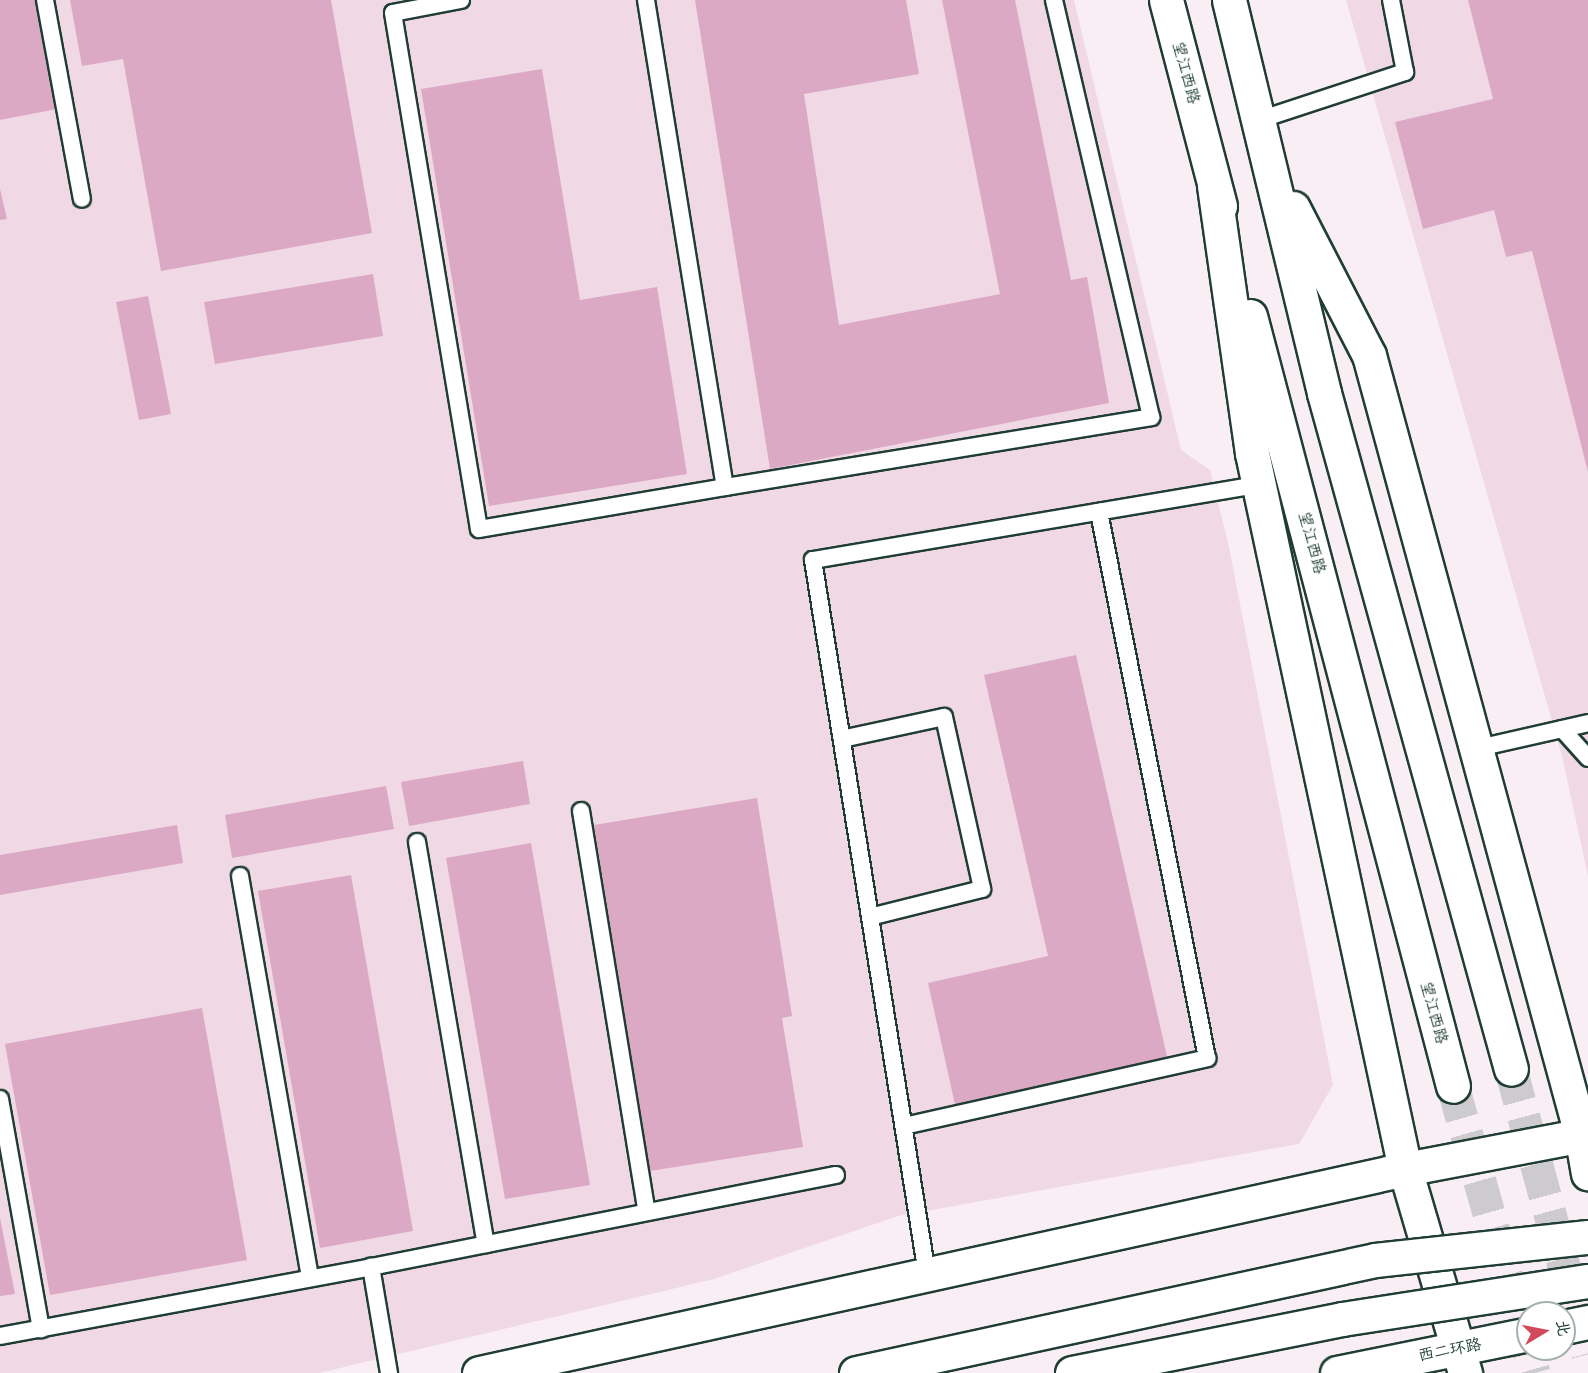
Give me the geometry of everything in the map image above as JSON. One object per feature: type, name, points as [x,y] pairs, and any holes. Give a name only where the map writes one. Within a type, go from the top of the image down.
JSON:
[{"type":"main road","name":"望江西路","points":[[1166,0],[1453,1086]]},
{"type":"main road","points":[[1229,0],[1324,393],[1511,1069]]},
{"type":"main road","points":[[1269,163],[1369,355],[1474,749],[1584,1134],[1588,1173]]},
{"type":"main road","points":[[1214,186],[1260,484],[1405,1169],[1462,1361]]},
{"type":"main road","points":[[479,1373],[1405,1169],[1584,1134]]},
{"type":"main road","points":[[855,1373],[1375,1260],[1588,1237]]},
{"type":"main road","points":[[1072,1373],[1342,1319],[1588,1281]]},
{"type":"main road","name":"西二环路","points":[[1337,1373],[1462,1361],[1516,1339]]},
{"type":"lane","points":[[45,0],[82,199]]},
{"type":"lane","points":[[461,0],[393,13],[479,529],[1151,417],[1054,0]]},
{"type":"lane","points":[[646,0],[725,487]]},
{"type":"lane","points":[[1259,120],[1405,72],[1391,0]]},
{"type":"lane","points":[[927,1274],[813,560],[1260,484]]},
{"type":"lane","points":[[904,1126],[1208,1058],[1099,512]]},
{"type":"lane","points":[[842,739],[944,717],[982,889],[870,917]]},
{"type":"lane","points":[[1474,749],[1588,723]]},
{"type":"lane","points":[[1562,729],[1588,758]]},
{"type":"lane","points":[[581,811],[647,1212]]},
{"type":"lane","points":[[417,842],[486,1244]]},
{"type":"lane","points":[[240,876],[310,1278]]},
{"type":"lane","points":[[0,1099],[41,1329]]},
{"type":"lane","points":[[0,1336],[371,1267],[836,1175]]},
{"type":"lane","points":[[371,1267],[389,1373]]},
{"type":"shaded area","points":[[0,0],[1074,0],[1181,450],[1210,470],[1229,547],[1333,1085],[1299,1144],[898,1216],[714,1279],[319,1373],[0,1373]]},
{"type":"shaded area","points":[[1346,0],[1588,0],[1588,876],[1562,756]]},
{"type":"building","points":[[0,0],[42,0],[62,108],[0,120]]},
{"type":"building","points":[[70,0],[331,0],[372,233],[161,271],[123,59],[82,66]]},
{"type":"building","points":[[695,0],[906,0],[919,74],[804,94],[839,325],[1000,294],[942,0],[1015,0],[1071,280],[1087,277],[1109,403],[770,469]]},
{"type":"building","points":[[1468,0],[1588,0],[1588,472],[1532,251],[1506,257],[1494,210],[1423,229],[1395,122],[1493,99]]},
{"type":"building","points":[[542,69],[580,300],[657,287],[687,474],[489,506],[421,89]]},
{"type":"building","points":[[0,189],[7,219],[0,220]]},
{"type":"building","points":[[373,274],[383,336],[215,364],[204,302]]},
{"type":"building","points":[[148,296],[171,414],[139,420],[116,302]]},
{"type":"building","points":[[1076,655],[1168,1061],[956,1109],[928,983],[1048,956],[984,675]]},
{"type":"building","points":[[523,761],[530,804],[409,826],[401,782]]},
{"type":"building","points":[[386,786],[394,829],[232,858],[225,815]]},
{"type":"building","points":[[757,798],[792,1016],[782,1018],[803,1147],[650,1171],[594,825]]},
{"type":"building","points":[[177,825],[183,863],[0,895],[0,855]]},
{"type":"building","points":[[531,843],[590,1185],[505,1199],[446,858]]},
{"type":"building","points":[[351,875],[413,1231],[320,1248],[258,891]]},
{"type":"building","points":[[202,1008],[247,1260],[50,1295],[5,1044]]},
{"type":"building","points":[[0,1218],[15,1294],[0,1296]]},
{"type":"tunnel","points":[[1511,1069],[1588,1354]]},
{"type":"tunnel","points":[[1453,1086],[1534,1373]]}]
